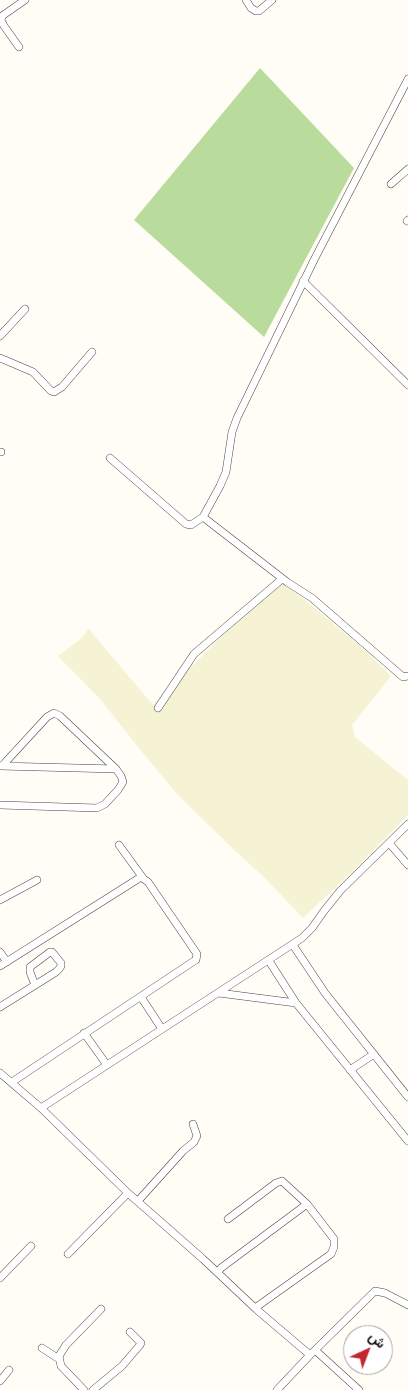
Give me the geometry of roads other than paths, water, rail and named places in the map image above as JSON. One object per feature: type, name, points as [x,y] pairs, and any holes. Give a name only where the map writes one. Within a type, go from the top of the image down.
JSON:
[{"type":"street","points":[[19,47],[1,20],[2,16],[25,0]]},
{"type":"street","points":[[246,0],[256,12],[272,0]]},
{"type":"street","points":[[110,458],[186,524],[192,524],[203,517],[226,472],[234,425],[303,281],[408,79]]},
{"type":"street","points":[[391,184],[408,169]]},
{"type":"street","points":[[303,281],[408,385]]},
{"type":"street","points":[[0,336],[25,309]]},
{"type":"street","points":[[0,358],[33,372],[50,391],[54,392],[62,387],[92,352]]},
{"type":"street","points":[[203,517],[282,579],[312,598],[403,677],[408,676]]},
{"type":"street","points":[[158,708],[194,654],[282,579]]},
{"type":"street","points":[[0,805],[98,808],[105,804],[121,786],[122,779],[116,770],[60,716],[54,713],[47,716],[1,766]]},
{"type":"street","points":[[1,766],[116,770]]},
{"type":"street","points":[[41,1108],[294,945],[312,928],[340,891],[408,824]]},
{"type":"street","points":[[389,842],[408,865]]},
{"type":"street","points":[[12,1082],[194,961],[197,957],[148,882],[142,878],[119,845]]},
{"type":"street","points":[[0,966],[142,878]]},
{"type":"street","points":[[0,900],[37,880]]},
{"type":"street","points":[[294,945],[325,993],[408,1097]]},
{"type":"street","points":[[0,952],[7,962]]},
{"type":"street","points":[[0,1007],[35,985],[60,968],[60,963],[52,952],[30,967],[35,985]]},
{"type":"street","points":[[269,961],[296,1003],[408,1142]]},
{"type":"street","points":[[219,993],[296,1003]]},
{"type":"street","points":[[140,997],[162,1029]]},
{"type":"street","points":[[84,1033],[107,1065]]},
{"type":"street","points":[[350,1070],[374,1054]]},
{"type":"street","points":[[0,1073],[41,1108],[128,1193],[218,1272],[255,1308],[359,1390]]},
{"type":"street","points":[[138,1201],[183,1151],[194,1142],[197,1136],[193,1124]]},
{"type":"street","points":[[228,1219],[282,1180],[307,1204],[332,1235],[335,1244],[333,1252],[327,1257],[255,1308]]},
{"type":"street","points":[[68,1254],[128,1193]]},
{"type":"street","points":[[218,1272],[307,1204]]},
{"type":"street","points":[[0,1278],[31,1246]]},
{"type":"street","points":[[277,1390],[312,1352],[375,1291],[385,1293],[408,1305]]},
{"type":"street","points":[[84,1390],[62,1368],[59,1359],[61,1351],[66,1345],[101,1309]]},
{"type":"street","points":[[93,1390],[122,1366],[140,1345],[141,1343],[130,1332]]},
{"type":"street","points":[[42,1348],[59,1359]]},
{"type":"street","points":[[0,1381],[9,1370]]}]
